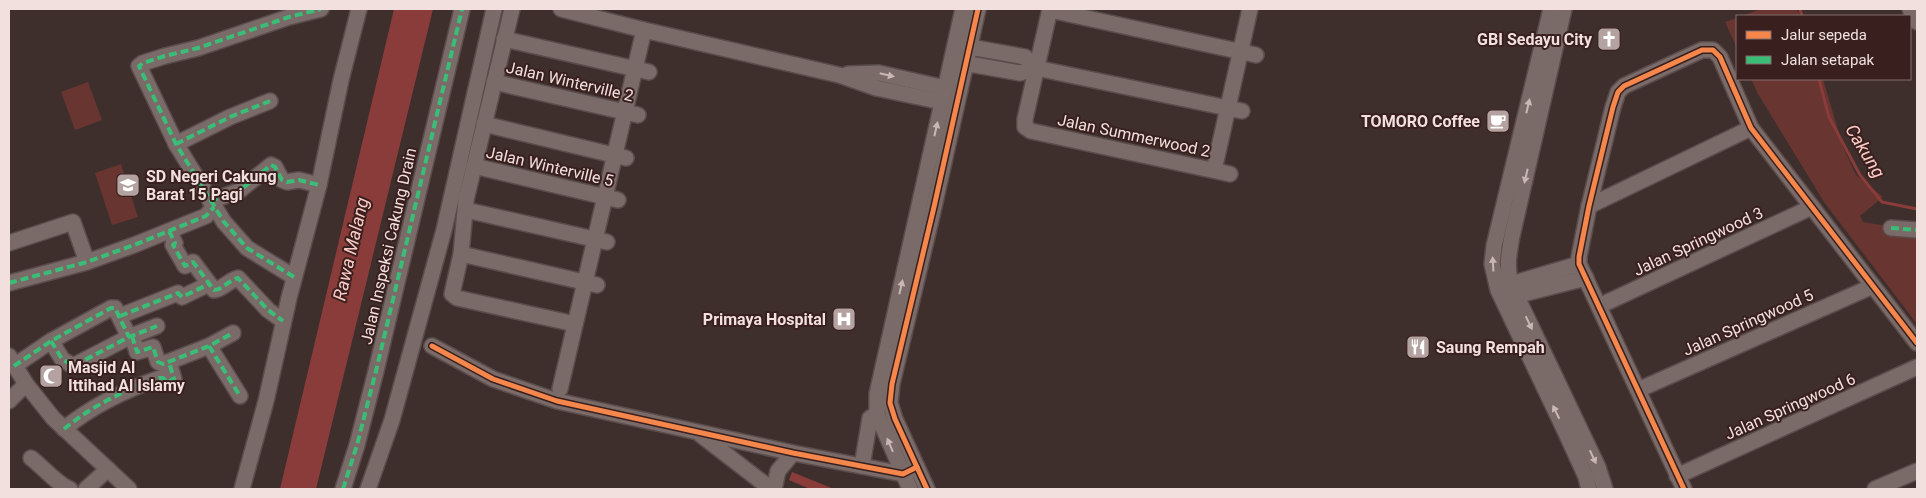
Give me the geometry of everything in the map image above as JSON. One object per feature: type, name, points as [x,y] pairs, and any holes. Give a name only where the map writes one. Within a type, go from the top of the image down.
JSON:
[{"type":"street","points":[[294,277],[247,248],[224,222],[176,144],[139,66],[289,17],[321,9]]},
{"type":"street","points":[[242,489],[266,401],[283,320],[319,185],[341,80],[359,9]]},
{"type":"street","name":"Jalan Inspeksi Cakung Drain","points":[[343,489],[357,445],[384,338],[462,9]]},
{"type":"street","points":[[368,489],[392,420],[444,230],[494,9]]},
{"type":"street","points":[[512,9],[466,200],[461,254],[452,294],[457,298],[575,324]]},
{"type":"street","points":[[561,9],[839,75],[876,88],[944,95]]},
{"type":"street","points":[[927,489],[895,420],[890,403],[892,384],[934,207],[962,45],[963,9]]},
{"type":"street","points":[[962,45],[978,9]]},
{"type":"street","points":[[1214,170],[1235,110],[1240,52],[1250,9]]},
{"type":"street","points":[[1550,9],[1492,256],[1492,271],[1510,293],[1572,428],[1598,467],[1605,489]]},
{"type":"street","points":[[1510,293],[1507,263],[1512,236],[1564,9]]},
{"type":"street","points":[[1910,9],[1917,22]]},
{"type":"street","points":[[1036,68],[1050,10],[1256,55]]},
{"type":"street","points":[[560,388],[575,324],[591,283],[620,156],[632,114],[642,71],[644,30]]},
{"type":"street","points":[[504,39],[642,71]]},
{"type":"street","points":[[962,45],[1025,57],[1036,68]]},
{"type":"street","points":[[1680,483],[1583,271],[1579,257],[1589,206],[1613,107],[1618,92],[1624,86],[1702,50],[1713,50],[1720,57],[1751,128],[1917,343]]},
{"type":"street","points":[[959,62],[1020,73],[1036,68],[1235,110]]},
{"type":"street","points":[[910,489],[877,414],[877,394],[944,95],[959,62]]},
{"type":"street","name":"Jalan Summerwood 2","points":[[1036,68],[1025,119],[1025,127],[1030,131],[1230,174]]},
{"type":"street","name":"Jalan Winterville 2","points":[[494,82],[632,114]]},
{"type":"street","points":[[176,144],[230,117],[270,101]]},
{"type":"street","points":[[484,124],[620,156]]},
{"type":"street","points":[[1589,206],[1751,128]]},
{"type":"street","points":[[9,282],[87,262],[206,216],[212,204],[239,191],[270,165],[275,167],[282,180],[287,182],[299,180],[319,185]]},
{"type":"street","name":"Jalan Winterville 5","points":[[474,166],[611,198]]},
{"type":"street","name":"Jalan Springwood 3","points":[[1599,306],[1812,207]]},
{"type":"street","points":[[466,210],[601,241]]},
{"type":"street","points":[[9,243],[73,222],[87,262]]},
{"type":"street","points":[[1891,228],[1917,230]]},
{"type":"street","points":[[169,231],[175,243],[173,245],[185,266],[192,262],[216,291],[238,278],[268,310],[283,320]]},
{"type":"street","points":[[461,254],[591,283]]},
{"type":"street","points":[[1510,293],[1583,271]]},
{"type":"street","points":[[129,489],[53,418],[26,384],[12,360],[117,312],[178,293],[182,297],[209,284]]},
{"type":"street","name":"Jalan Springwood 5","points":[[1638,390],[1873,286]]},
{"type":"street","points":[[117,312],[131,336],[138,353],[153,348],[158,362],[162,364],[209,346],[232,332]]},
{"type":"street","points":[[51,341],[62,359],[73,366],[131,336],[157,326]]},
{"type":"street","points":[[209,346],[240,396]]},
{"type":"street","points":[[432,346],[493,379],[557,401],[697,433],[903,474],[918,468]]},
{"type":"street","points":[[64,429],[81,415],[120,393],[160,378],[167,382],[174,378],[169,362]]},
{"type":"street","name":"Jalan Springwood 6","points":[[1680,483],[1917,367]]},
{"type":"street","points":[[9,401],[26,384]]},
{"type":"street","points":[[862,466],[870,418],[877,414]]},
{"type":"street","points":[[1572,428],[1589,489]]},
{"type":"street","points":[[697,433],[772,489],[778,471],[793,453]]},
{"type":"street","points":[[32,458],[63,488]]},
{"type":"street","points":[[86,489],[108,469]]},
{"type":"street","points":[[1875,489],[1917,471]]},
{"type":"shaded area","points":[[1761,9],[1797,9],[1800,15],[1744,15]]},
{"type":"shaded area","points":[[1736,18],[1736,46],[1725,22]]},
{"type":"shaded area","points":[[1751,80],[1823,80],[1843,147],[1856,175],[1883,197],[1860,216],[1863,222],[1917,231],[1917,324],[1824,202],[1758,94]]},
{"type":"shaded area","points":[[88,82],[102,120],[75,130],[61,92]]},
{"type":"shaded area","points":[[121,164],[138,217],[112,225],[95,173]]},
{"type":"water","name":"Rawa Malang","points":[[394,9],[433,9],[316,489],[280,489]]},
{"type":"water","points":[[792,472],[834,489],[810,489],[789,480]]},
{"type":"waterway","name":"Cakung","points":[[1800,9],[1802,15]]},
{"type":"waterway","name":"Cakung","points":[[1819,80],[1829,117],[1860,175],[1882,202],[1917,209]]},
{"type":"marked path","points":[[294,277],[247,248],[224,222],[176,144],[139,66],[143,63],[198,48],[289,17],[321,9]]},
{"type":"marked path","points":[[343,489],[357,445],[376,371],[462,9]]},
{"type":"marked path","points":[[176,144],[230,117],[270,101]]},
{"type":"marked path","points":[[210,201],[239,191],[271,165],[275,167],[282,180],[287,182],[299,180],[319,185]]},
{"type":"marked path","points":[[9,283],[87,262],[134,245],[206,216],[214,207]]},
{"type":"marked path","points":[[1891,228],[1917,230]]},
{"type":"marked path","points":[[169,231],[175,243],[173,245],[185,266],[193,262],[214,290],[238,278],[268,310],[283,321]]},
{"type":"marked path","points":[[120,316],[178,293],[182,297],[209,284]]},
{"type":"marked path","points":[[14,366],[51,341],[111,308],[115,308],[129,337]]},
{"type":"marked path","points":[[51,341],[62,359],[73,366],[129,337],[157,326]]},
{"type":"marked path","points":[[132,336],[137,352],[153,347],[158,362],[163,364],[209,346],[233,333]]},
{"type":"marked path","points":[[209,346],[240,396]]},
{"type":"marked path","points":[[64,429],[98,405],[122,393],[160,378],[167,382],[174,379],[169,362]]},
{"type":"cycle path","points":[[927,489],[895,419],[890,403],[892,384],[978,9]]},
{"type":"cycle path","points":[[1684,489],[1579,264],[1589,206],[1613,107],[1618,92],[1624,86],[1702,50],[1713,50],[1720,57],[1751,128],[1917,343]]},
{"type":"cycle path","points":[[432,346],[493,379],[557,401],[793,453],[903,474],[917,467]]},
{"type":"place","name":"GBI Sedayu City","points":[[1609,39]]},
{"type":"place","name":"TOMORO Coffee","points":[[1498,121]]},
{"type":"place","name":"SD Negeri Cakung Barat 15 Pagi","points":[[128,185]]},
{"type":"place","name":"Primaya Hospital","points":[[844,319]]},
{"type":"place","name":"Saung Rempah","points":[[1418,347]]},
{"type":"place","name":"Masjid Al Ittihad Al Islamy","points":[[51,376]]}]
